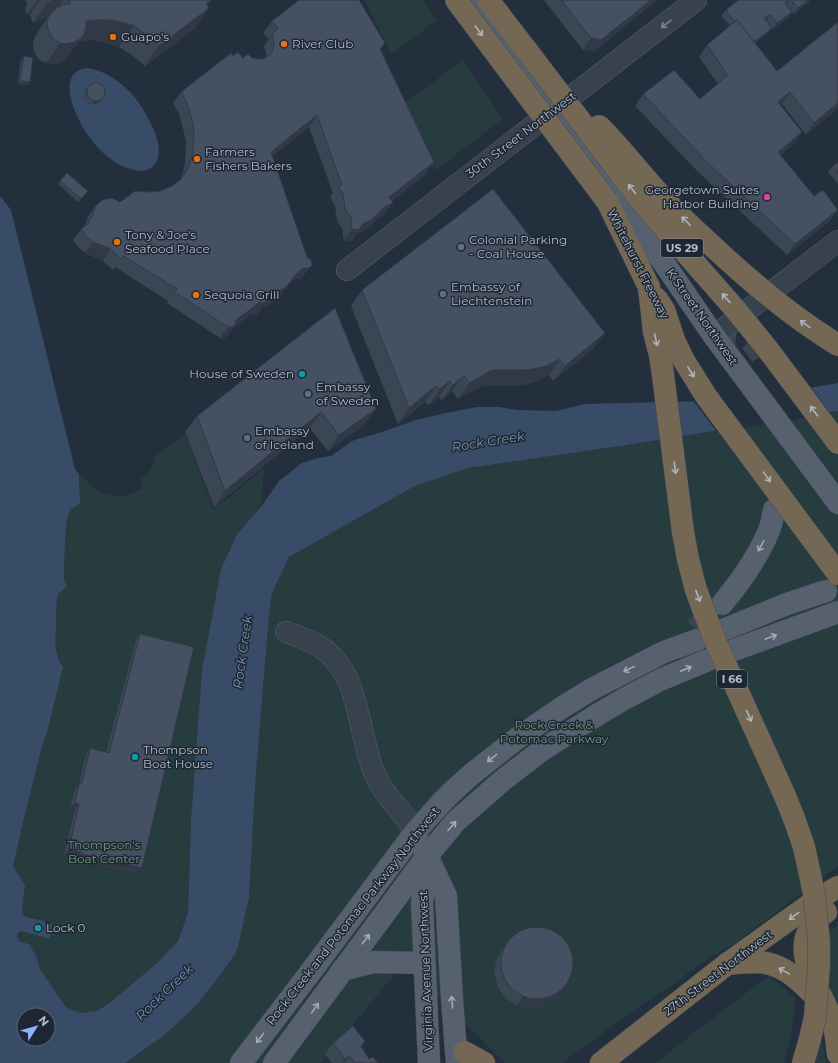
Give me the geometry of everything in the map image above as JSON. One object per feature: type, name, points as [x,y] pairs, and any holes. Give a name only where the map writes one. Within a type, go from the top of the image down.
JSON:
[{"type":"highway","name":"Whitehurst Freeway","points":[[456,0],[607,201],[649,287],[664,310],[674,340],[683,359],[706,396],[838,574]]},
{"type":"highway","name":"US 29","points":[[488,0],[642,202],[735,309],[766,347],[838,442]]},
{"type":"highway","points":[[528,52],[613,139],[666,201],[693,229],[775,301],[805,324],[838,345]]},
{"type":"highway","name":"I 66","points":[[649,287],[654,332],[660,354],[688,559],[696,590],[716,643],[795,821],[804,847],[814,894],[820,966],[815,1016],[803,1063]]},
{"type":"highway","name":"27th Street Northwest","points":[[601,1063],[727,964],[819,898],[838,888]]},
{"type":"highway","points":[[838,899],[811,927],[804,946],[809,970],[832,1020],[838,1054]]},
{"type":"highway","points":[[727,964],[760,962],[772,964],[794,976],[825,1005]]},
{"type":"highway","points":[[462,1055],[484,1063]]},
{"type":"main road","name":"K Street Northwest","points":[[473,0],[598,166],[714,336],[838,503]]},
{"type":"main road","points":[[722,604],[746,573],[758,552],[770,527],[774,510]]},
{"type":"main road","points":[[723,630],[787,604],[826,591]]},
{"type":"main road","points":[[734,650],[838,612]]},
{"type":"main road","name":"Rock Creek and Potomac Parkway Northwest","points":[[240,1063],[416,831],[454,790],[519,737],[561,708],[592,689],[696,634]]},
{"type":"main road","name":"Rock Creek and Potomac Parkway Northwest","points":[[274,1063],[427,856],[456,822],[470,809],[503,780],[542,750],[626,698],[660,680],[708,660]]},
{"type":"main road","name":"Virginia Avenue Northwest","points":[[416,831],[446,896],[452,999],[462,1055]]},
{"type":"main road","name":"Virginia Avenue Northwest","points":[[427,856],[422,903],[428,1063]]},
{"type":"main road","points":[[342,970],[373,962],[424,963]]},
{"type":"main road","points":[[426,1003],[462,1055]]},
{"type":"street","name":"30th Street Northwest","points":[[347,270],[696,0]]},
{"type":"street","points":[[714,336],[838,240]]},
{"type":"street","name":"Virginia Avenue Northwest","points":[[286,632],[320,646],[333,657],[343,671],[352,691],[369,759],[379,784],[394,805],[416,831]]},
{"type":"green space","points":[[364,0],[423,0],[437,20],[392,54]]},
{"type":"green space","points":[[463,60],[503,119],[434,171],[404,104]]},
{"type":"green space","name":"Rock Creek & Potomac Parkway","points":[[838,411],[838,866],[734,944],[712,956],[675,984],[644,1003],[562,1063],[506,1063],[490,1049],[405,962],[321,1063],[125,1063],[162,1037],[198,1003],[226,967],[242,928],[249,898],[255,786],[269,616],[272,593],[289,557],[415,486],[468,468],[627,445]]},
{"type":"green space","name":"Thompson's Boat Center","points":[[185,433],[213,509],[264,468],[261,507],[237,534],[221,569],[202,669],[191,820],[188,913],[178,941],[157,963],[107,1005],[96,1011],[80,1013],[66,1007],[41,971],[36,956],[18,940],[17,935],[21,931],[50,939],[52,924],[35,918],[26,917],[23,914],[13,866],[62,667],[59,662],[55,637],[58,594],[67,586],[64,575],[67,520],[71,509],[80,504],[79,474],[98,491],[108,495],[125,496],[142,489],[140,480],[148,474],[155,457]]},
{"type":"green space","points":[[838,925],[838,1003],[828,989],[828,932]]},
{"type":"green space","points":[[768,976],[795,998],[792,1033],[784,1063],[655,1063]]},
{"type":"green space","points":[[822,1038],[826,1063],[815,1063]]},
{"type":"water","points":[[86,68],[105,73],[121,83],[136,99],[149,119],[158,142],[159,153],[156,162],[149,169],[140,171],[121,165],[112,160],[93,142],[80,122],[71,100],[69,89],[71,80],[76,72]],"holes":[[[86,89],[101,101],[94,104],[88,102],[84,96]]]},
{"type":"water","name":"Rock Creek","points":[[0,196],[11,210],[75,469],[79,474],[80,504],[71,509],[67,521],[64,579],[67,586],[58,594],[57,602],[55,637],[58,658],[63,667],[13,866],[25,885],[22,910],[23,914],[26,917],[52,924],[50,939],[21,931],[18,933],[17,937],[20,942],[29,944],[36,956],[41,971],[66,1007],[80,1013],[96,1011],[107,1005],[157,963],[178,941],[188,913],[191,820],[202,669],[221,569],[237,534],[261,507],[279,481],[302,463],[331,456],[352,441],[416,420],[477,407],[556,411],[585,404],[741,400],[838,383],[838,411],[627,445],[468,468],[415,486],[289,557],[272,593],[255,786],[249,898],[238,946],[235,954],[198,1003],[162,1037],[125,1063],[0,1063]]},
{"type":"pier","points":[[810,386],[831,414],[717,432],[692,399],[741,398]]},
{"type":"building","points":[[46,0],[54,0],[47,3]]},
{"type":"building","points":[[69,0],[211,0],[206,4],[209,8],[159,46],[134,26],[118,21],[107,20],[86,21],[84,34],[80,39],[66,44],[60,43],[52,37],[49,31],[47,25],[48,18],[57,8],[65,4],[70,4]]},
{"type":"building","points":[[299,0],[359,0],[385,43],[380,49],[434,162],[389,197],[393,203],[384,207],[371,220],[362,224],[360,229],[352,229],[352,218],[345,209],[343,194],[338,186],[342,185],[317,115],[271,152],[307,257],[311,260],[312,265],[309,268],[303,268],[296,274],[288,285],[275,294],[266,297],[266,302],[260,302],[236,320],[235,325],[228,327],[175,292],[177,289],[123,256],[121,259],[111,249],[93,242],[81,229],[89,223],[88,221],[93,216],[95,207],[102,200],[112,198],[120,202],[135,191],[160,191],[172,186],[180,180],[190,163],[193,152],[194,130],[187,103],[181,92],[231,53],[233,56],[238,52],[243,58],[248,54],[252,58],[258,59],[263,59],[269,56],[274,46],[272,35],[278,29],[272,21]]},
{"type":"building","points":[[561,0],[651,0],[601,40],[591,38]]},
{"type":"building","points":[[738,0],[789,0],[785,3],[792,12],[777,23],[770,15],[764,18],[772,28],[754,42],[737,20],[735,22],[726,10]]},
{"type":"building","points":[[791,0],[808,0],[798,8]]},
{"type":"building","points":[[737,20],[777,71],[838,22],[838,103],[814,123],[790,92],[778,102],[802,132],[778,152],[814,196],[823,190],[838,210],[795,244],[706,161],[643,94],[674,70],[700,99],[728,75],[707,45]]},
{"type":"building","points":[[24,56],[33,58],[30,82],[20,81]]},
{"type":"building","points":[[92,83],[100,83],[105,88],[103,99],[100,101],[92,101],[87,96],[87,88]]},
{"type":"building","points":[[838,162],[838,173],[833,166]]},
{"type":"building","points":[[67,173],[88,191],[81,199],[60,181]]},
{"type":"building","points":[[493,189],[605,333],[565,366],[560,359],[546,366],[534,369],[493,370],[469,383],[464,375],[453,385],[450,381],[440,389],[436,386],[409,408],[362,290]]},
{"type":"building","name":"House of Sweden","points":[[335,308],[376,409],[339,435],[321,412],[225,491],[197,416]]},
{"type":"building","name":"Thompson Boat House","points":[[140,634],[194,647],[142,868],[82,854],[83,853],[69,849],[79,804],[75,803],[79,784],[82,783],[90,748],[109,753]]},
{"type":"building","points":[[530,927],[544,927],[563,937],[573,956],[573,970],[563,989],[544,999],[530,999],[511,989],[501,970],[501,956],[511,937]]},
{"type":"building","points":[[353,1026],[365,1041],[361,1046],[369,1059],[373,1057],[378,1063],[355,1063],[350,1056],[345,1059],[333,1043]]},
{"type":"tunnel","points":[[714,336],[751,341],[766,362]]},
{"type":"tunnel","points":[[695,629],[719,606]]},
{"type":"place","name":"Guapo's","points":[[113,37]]},
{"type":"place","name":"River Club","points":[[284,44]]},
{"type":"place","name":"Farmers Fishers Bakers","points":[[197,159]]},
{"type":"place","name":"Georgetown Suites Harbor Building","points":[[767,197]]},
{"type":"place","name":"Tony & Joe's Seafood Place","points":[[117,242]]},
{"type":"place","name":"Colonial Parking - Coal House","points":[[461,247]]},
{"type":"place","name":"Embassy of Liechtenstein","points":[[443,294]]},
{"type":"place","name":"Sequoia Grill","points":[[196,295]]},
{"type":"place","name":"House of Sweden","points":[[302,374]]},
{"type":"place","name":"Embassy of Sweden","points":[[308,394]]},
{"type":"place","name":"Embassy of Iceland","points":[[247,438]]},
{"type":"place","name":"Thompson Boat House","points":[[135,757]]},
{"type":"place","name":"Lock 0","points":[[38,928]]}]
